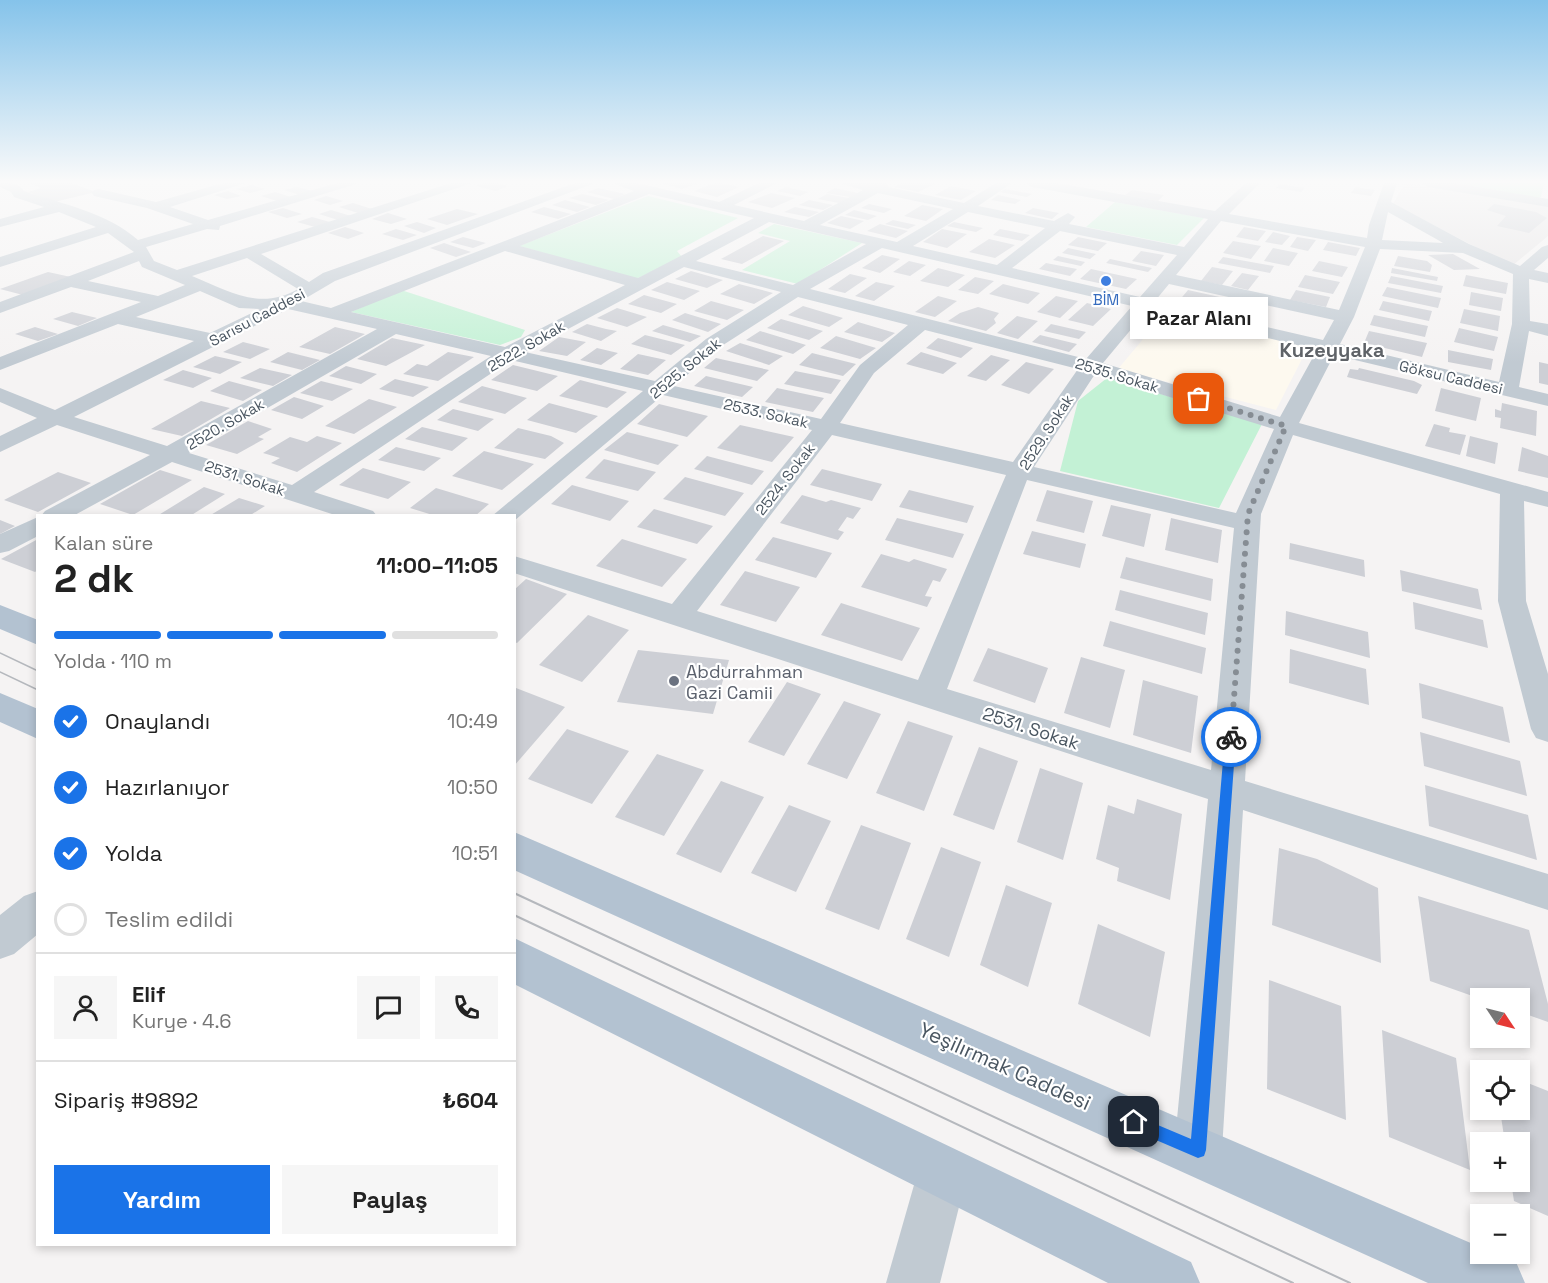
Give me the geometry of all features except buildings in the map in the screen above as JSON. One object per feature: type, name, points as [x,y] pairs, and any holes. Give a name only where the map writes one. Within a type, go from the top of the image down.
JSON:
[{"type":"main road","points":[[0,616],[36,633]]},
{"type":"main road","points":[[0,706],[36,724]]},
{"type":"main road","name":"Yeşilırmak Caddesi","points":[[516,851],[1495,1283]]},
{"type":"main road","points":[[516,961],[1170,1283]]},
{"type":"street","points":[[22,243],[42,248]]},
{"type":"street","points":[[0,262],[56,243]]},
{"type":"street","points":[[129,243],[140,250],[148,264],[198,286],[245,304],[286,303]]},
{"type":"street","points":[[0,308],[99,272],[140,250],[160,243]]},
{"type":"street","points":[[175,276],[270,243]]},
{"type":"street","name":"Sarısu Caddesi","points":[[0,445],[214,340],[286,303],[329,277],[423,243]]},
{"type":"street","points":[[331,314],[512,243]]},
{"type":"street","name":"2522. Sokak","points":[[295,494],[507,354],[718,243]]},
{"type":"street","name":"Göksu Caddesi","points":[[881,243],[1548,400]]},
{"type":"street","name":"2525. Sokak","points":[[507,514],[713,343],[797,290],[894,243]]},
{"type":"street","points":[[1000,270],[1035,243]]},
{"type":"street","points":[[1141,243],[1187,252]]},
{"type":"street","name":"2529. Sokak","points":[[928,695],[1019,471],[1090,366],[1193,243]]},
{"type":"street","points":[[1369,243],[1469,249]]},
{"type":"street","points":[[1460,243],[1521,273],[1548,278]]},
{"type":"street","points":[[1198,1150],[1248,514],[1286,426],[1345,316],[1374,244]]},
{"type":"street","points":[[504,246],[639,284]]},
{"type":"street","points":[[253,248],[310,289]]},
{"type":"street","points":[[1508,390],[1521,324],[1521,273],[1548,249]]},
{"type":"street","points":[[24,254],[99,272]]},
{"type":"street","name":"2535. Sokak","points":[[682,262],[1090,366],[1286,426],[1548,500]]},
{"type":"street","points":[[1165,278],[1345,316]]},
{"type":"street","points":[[70,282],[159,301]]},
{"type":"street","points":[[0,363],[198,286]]},
{"type":"street","name":"2533. Sokak","points":[[286,303],[1247,523]]},
{"type":"street","points":[[117,318],[214,340]]},
{"type":"street","name":"2524. Sokak","points":[[678,616],[826,427],[867,369],[922,323]]},
{"type":"street","points":[[1521,324],[1548,330]]},
{"type":"street","name":"2520. Sokak","points":[[58,514],[171,454],[393,328]]},
{"type":"street","name":"2531. Sokak","points":[[0,394],[56,418],[358,514]]},
{"type":"street","points":[[1512,490],[1512,601],[1548,729]]},
{"type":"street","points":[[0,545],[36,526]]},
{"type":"street","name":"2531. Sokak","points":[[516,565],[1548,892]]},
{"type":"street","points":[[0,940],[36,911]]},
{"type":"street","points":[[913,1283],[943,1171]]},
{"type":"shaded area","points":[[1468,243],[1540,243],[1512,266]]},
{"type":"shaded area","points":[[1164,314],[1308,347],[1276,410],[1118,369]]},
{"type":"green space","points":[[527,243],[692,243],[677,251],[682,257],[636,279],[519,246]]},
{"type":"green space","points":[[787,243],[862,243],[798,284],[742,270]]},
{"type":"green space","points":[[401,290],[525,330],[521,337],[500,345],[351,312]]},
{"type":"green space","points":[[1107,378],[1262,424],[1219,508],[1060,471],[1078,401]]},
{"type":"tram line","points":[[0,653],[36,670]]},
{"type":"tram line","points":[[0,672],[36,689]]},
{"type":"tram line","points":[[516,894],[1350,1283]]},
{"type":"tram line","points":[[516,916],[1293,1283]]},
{"type":"way so far","points":[[1199,399],[1286,426],[1248,514],[1231,737]]},
{"type":"place","name":"BİM","points":[[1106,281]]},
{"type":"place","name":"Pazar Alanı","points":[[1199,399]]},
{"type":"place","name":"Abdurrahman Gazi Camii","points":[[674,681]]},
{"type":"district","name":"Kuzeyyaka","points":[[1332,350]]},
{"type":"route","points":[[1134,1122],[1198,1150],[1231,737]]}]
